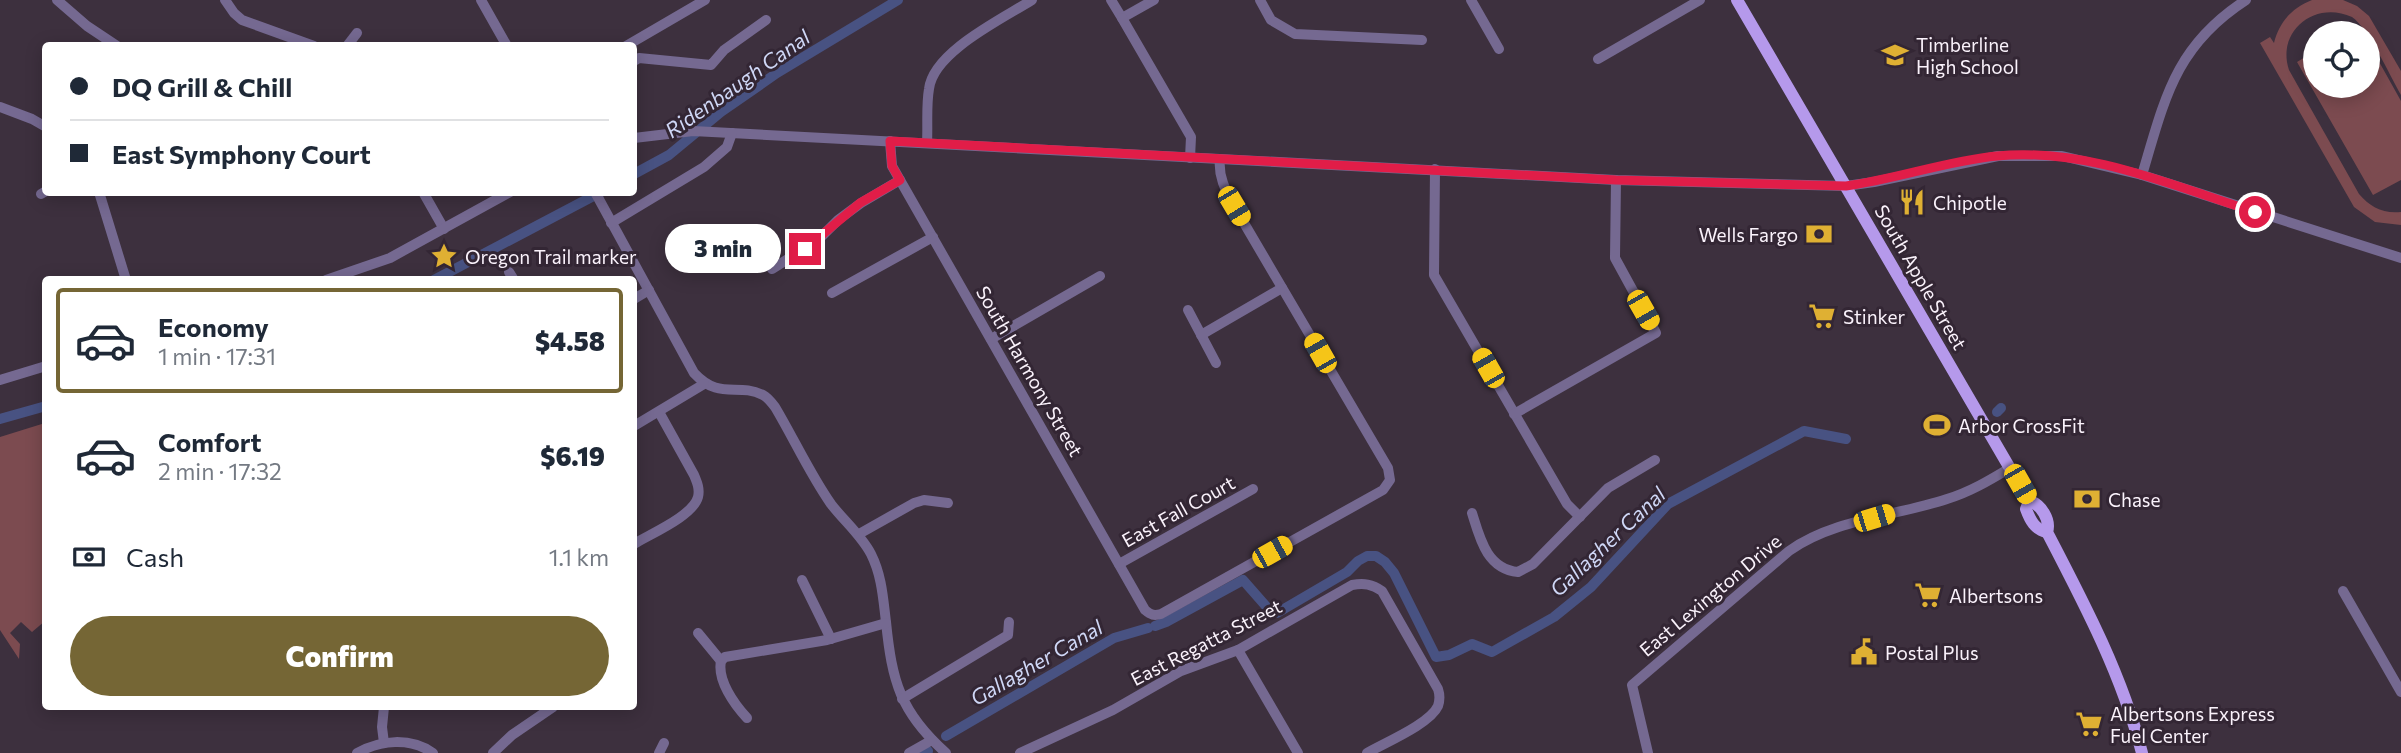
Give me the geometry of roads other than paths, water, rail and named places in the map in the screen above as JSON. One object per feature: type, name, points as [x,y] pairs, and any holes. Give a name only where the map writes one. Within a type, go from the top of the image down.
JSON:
[{"type":"main road","name":"South Apple Street","points":[[1737,0],[2029,501],[2037,504],[2046,517],[2049,526],[2047,532],[2112,667],[2130,712],[2142,753]]},
{"type":"street","points":[[57,0],[87,26],[111,42]]},
{"type":"street","points":[[225,0],[242,20],[303,42]]},
{"type":"street","points":[[481,0],[505,42]]},
{"type":"street","points":[[633,42],[705,0]]},
{"type":"street","points":[[927,143],[929,87],[936,68],[948,54],[1032,0]]},
{"type":"street","points":[[1111,0],[1191,137],[1190,158]]},
{"type":"street","points":[[1122,18],[1154,0]]},
{"type":"street","points":[[1260,0],[1271,20],[1295,34],[1422,40]]},
{"type":"street","points":[[1471,0],[1499,49]]},
{"type":"street","points":[[1598,59],[1700,0]]},
{"type":"street","points":[[2143,175],[2161,111],[2190,49],[2216,22],[2246,0]]},
{"type":"street","points":[[637,59],[711,65],[724,50],[766,20]]},
{"type":"street","points":[[350,42],[357,33]]},
{"type":"street","points":[[0,107],[42,125]]},
{"type":"street","points":[[637,138],[693,131],[1616,180],[1846,186],[1998,156],[2062,156],[2143,175],[2401,258]]},
{"type":"street","points":[[611,223],[718,158],[727,147],[732,134]]},
{"type":"street","name":"South Harmony Street","points":[[890,141],[892,166],[1150,615],[1161,614],[1383,491],[1390,480],[1388,468],[1282,288]]},
{"type":"street","points":[[1201,335],[1282,288],[1223,185],[1220,159]]},
{"type":"street","points":[[1436,169],[1432,262],[1434,275],[1567,504],[1580,517]]},
{"type":"street","points":[[772,269],[818,240],[860,203],[900,180]]},
{"type":"street","points":[[1514,414],[1656,333],[1615,258],[1616,180]]},
{"type":"street","points":[[100,196],[125,276]]},
{"type":"street","points":[[425,196],[444,229]]},
{"type":"street","points":[[338,276],[390,258],[503,196]]},
{"type":"street","points":[[598,197],[694,373],[704,384],[721,391],[744,391],[763,395],[775,407],[831,503],[859,534],[878,571],[891,666],[902,699],[932,740],[946,753]]},
{"type":"street","points":[[832,293],[933,237]]},
{"type":"street","points":[[991,339],[1100,276]]},
{"type":"street","points":[[637,297],[649,290]]},
{"type":"street","points":[[1188,310],[1216,363]]},
{"type":"street","points":[[0,380],[42,367]]},
{"type":"street","points":[[637,424],[704,384]]},
{"type":"street","points":[[637,542],[682,516],[698,498],[698,485],[694,475],[659,412]]},
{"type":"street","points":[[1472,513],[1480,540],[1492,560],[1499,568],[1518,572],[1533,564],[1608,488],[1654,460]]},
{"type":"street","name":"East Lexington Drive","points":[[1648,753],[1632,685],[1801,542],[1900,510],[1950,499],[2010,468]]},
{"type":"street","name":"East Fall Court","points":[[1119,564],[1253,489]]},
{"type":"street","points":[[859,534],[914,503],[924,500],[948,503]]},
{"type":"street","points":[[802,580],[831,639]]},
{"type":"street","name":"East Regatta Street","points":[[1020,753],[1113,710],[1181,671],[1238,650],[1352,585],[1370,584],[1382,591],[1432,678],[1438,689],[1438,705],[1427,719],[1367,753]]},
{"type":"street","points":[[2343,591],[2401,692]]},
{"type":"street","points":[[902,699],[1008,635],[1009,622]]},
{"type":"street","points":[[720,661],[731,654],[831,639],[886,623]]},
{"type":"street","points":[[698,633],[720,661],[720,674],[736,706],[747,718]]},
{"type":"street","points":[[1238,650],[1298,753]]},
{"type":"street","points":[[384,710],[384,743]]},
{"type":"street","points":[[493,753],[512,735],[549,710]]},
{"type":"street","points":[[909,753],[932,740]]},
{"type":"street","points":[[357,753],[384,743],[412,744],[433,753]]},
{"type":"street","points":[[659,753],[664,743]]},
{"type":"waterway","name":"Ridenbaugh Canal","points":[[637,172],[669,155],[721,112],[777,73],[898,0]]},
{"type":"waterway","name":"Ridenbaugh Canal","points":[[442,276],[593,196]]},
{"type":"waterway","name":"Ridenbaugh Canal","points":[[0,419],[42,407]]},
{"type":"waterway","name":"Gallagher Canal","points":[[1997,412],[2001,408]]},
{"type":"waterway","name":"Gallagher Canal","points":[[1155,626],[1243,580],[1272,613],[1277,613],[1347,572],[1358,561],[1367,556],[1376,556],[1394,573],[1436,657],[1449,655],[1472,644],[1492,652],[1554,617],[1591,587],[1668,504],[1804,431],[1846,439]]},
{"type":"waterway","name":"Gallagher Canal","points":[[946,736],[1114,638],[1148,628]]},
{"type":"waterway","name":"Gallagher Canal","points":[[924,753],[928,751]]},
{"type":"place","name":"Timberline High School","points":[[1895,55]]},
{"type":"place","name":"Chipotle","points":[[1912,202]]},
{"type":"place","name":"Wells Fargo","points":[[1819,234]]},
{"type":"place","name":"Oregon Trail marker","points":[[444,256]]},
{"type":"place","name":"Stinker","points":[[1822,316]]},
{"type":"place","name":"Arbor CrossFit","points":[[1937,425]]},
{"type":"place","name":"Chase","points":[[2087,499]]},
{"type":"place","name":"Albertsons","points":[[1928,595]]},
{"type":"place","name":"Postal Plus","points":[[1864,652]]},
{"type":"place","name":"Albertsons Express Fuel Center","points":[[2089,724]]}]
